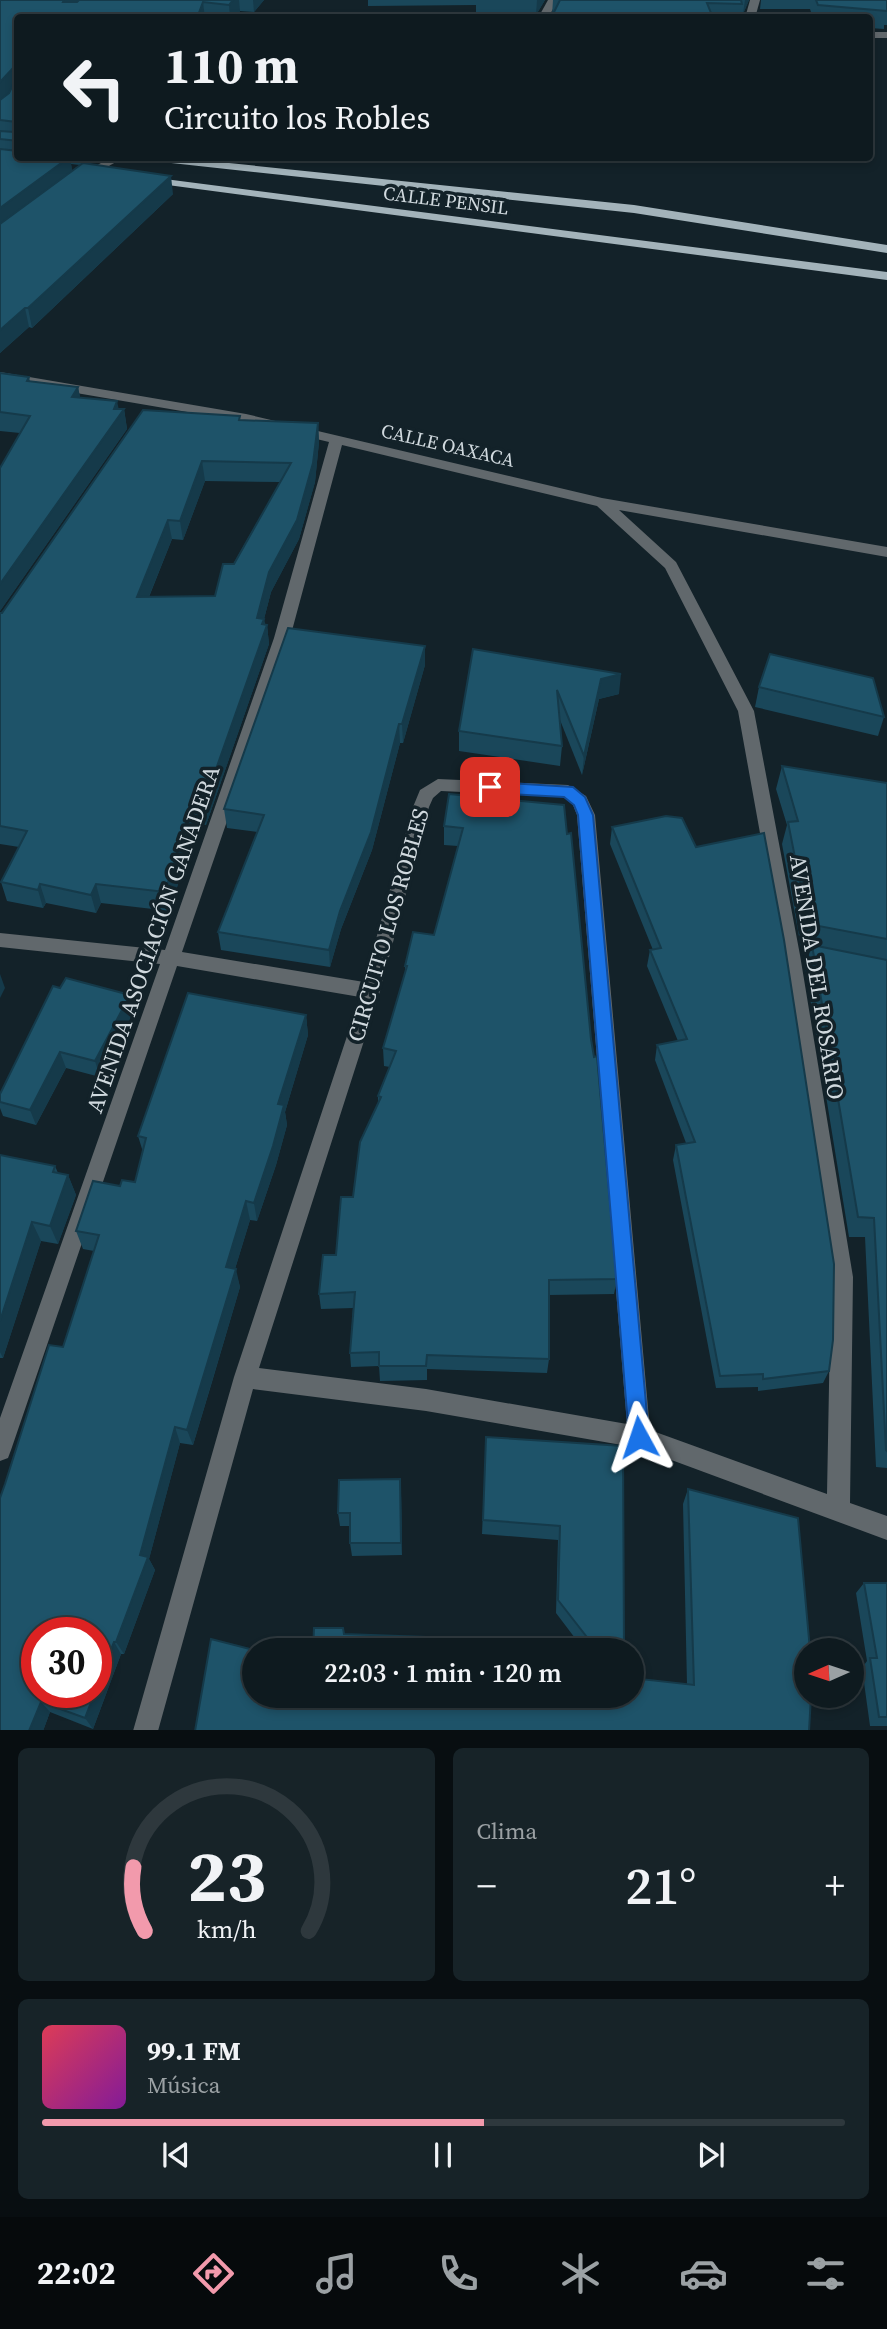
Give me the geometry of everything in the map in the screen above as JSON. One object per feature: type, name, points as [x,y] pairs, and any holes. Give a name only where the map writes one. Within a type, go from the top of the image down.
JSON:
[{"type":"main road","name":"CALLE PENSIL","points":[[181,161],[634,209],[887,249]]},
{"type":"main road","points":[[83,170],[115,175]]},
{"type":"main road","name":"CALLE PENSIL","points":[[142,178],[887,276]]},
{"type":"street","points":[[69,186],[83,170],[108,161]]},
{"type":"street","name":"CALLE OAXACA","points":[[0,376],[153,407],[246,418],[602,503],[887,552]]},
{"type":"street","name":"AVENIDA ASOCIACIÓN GANADERA","points":[[0,1450],[282,638],[337,439]]},
{"type":"street","name":"AVENIDA DEL ROSARIO","points":[[602,503],[671,565],[746,711],[798,956],[814,1112],[842,1277],[838,1508]]},
{"type":"street","name":"CIRCUITO LOS ROBLES","points":[[145,1730],[245,1377],[371,991],[426,794],[438,785],[568,791],[580,801],[586,815],[639,1437]]},
{"type":"street","points":[[0,940],[173,958],[371,991]]},
{"type":"street","points":[[245,1377],[426,1400],[639,1437],[887,1528]]},
{"type":"building","points":[[0,0],[233,0],[229,5],[203,2],[198,14],[14,14],[14,67],[0,82]]},
{"type":"building","points":[[560,0],[741,0],[742,4],[707,3],[711,14],[553,14]]},
{"type":"building","points":[[816,0],[887,0],[887,11],[818,5]]},
{"type":"building","points":[[14,83],[14,122],[0,120],[0,100],[9,93]]},
{"type":"building","points":[[0,131],[14,132],[14,141],[0,139]]},
{"type":"building","points":[[0,149],[14,151],[14,161],[64,161],[0,208]]},
{"type":"building","points":[[83,163],[171,176],[28,308],[0,330],[0,224]]},
{"type":"building","points":[[0,373],[29,377],[27,381],[78,387],[72,397],[117,401],[114,409],[124,409],[0,584],[0,468],[30,416],[0,412]]},
{"type":"building","points":[[143,410],[240,416],[239,420],[318,423],[313,463],[297,520],[269,572],[257,618],[264,619],[262,624],[267,625],[203,806],[192,804],[165,892],[96,884],[91,895],[40,884],[38,890],[1,882],[27,831],[0,826],[2,613]],"holes":[[[202,461],[291,463],[234,564],[223,564],[215,596],[137,597],[168,520],[180,521]]]},
{"type":"building","points":[[288,628],[425,646],[402,724],[399,724],[371,832],[340,911],[329,950],[218,932],[264,815],[224,809]]},
{"type":"building","points":[[473,649],[621,674],[601,679],[584,756],[557,690],[562,746],[459,731]]},
{"type":"building","points":[[770,654],[873,678],[884,717],[759,687]]},
{"type":"building","points":[[782,766],[887,783],[887,939],[808,924],[788,822],[798,821]]},
{"type":"building","points":[[449,794],[564,805],[567,834],[571,833],[591,1039],[594,1057],[597,1056],[617,1279],[549,1280],[549,1359],[427,1355],[426,1366],[379,1366],[379,1352],[350,1353],[355,1292],[319,1294],[323,1255],[336,1255],[341,1197],[353,1197],[360,1142],[381,1097],[378,1096],[396,1051],[383,1048],[407,966],[413,932],[434,935],[463,828],[444,826]]},
{"type":"building","points":[[666,816],[682,818],[696,847],[764,833],[784,940],[834,1264],[833,1340],[829,1371],[763,1379],[763,1374],[720,1376],[676,1145],[695,1142],[657,1045],[687,1039],[650,950],[661,948],[612,827]]},
{"type":"building","points":[[812,945],[887,960],[887,1451],[874,1218],[858,1217]]},
{"type":"building","points":[[66,978],[130,995],[95,1061],[60,1052],[30,1110],[0,1102],[0,1094],[53,986],[60,988]]},
{"type":"building","points":[[188,993],[306,1015],[278,1104],[284,1105],[273,1146],[254,1203],[246,1201],[226,1267],[236,1269],[187,1430],[175,1427],[140,1555],[148,1557],[116,1642],[112,1647],[112,1617],[21,1617],[21,1708],[39,1708],[29,1730],[0,1730],[0,1498],[49,1345],[63,1347],[99,1235],[76,1231],[93,1181],[120,1186],[122,1180],[135,1182],[146,1138],[138,1136]]},
{"type":"building","points":[[0,1155],[55,1166],[53,1172],[68,1175],[50,1226],[32,1222],[0,1321]]},
{"type":"building","points":[[486,1437],[623,1446],[624,1638],[588,1638],[558,1600],[560,1526],[483,1520]]},
{"type":"building","points":[[400,1479],[401,1543],[350,1543],[350,1513],[338,1513],[339,1480]]},
{"type":"building","points":[[688,1489],[798,1518],[809,1638],[794,1638],[794,1708],[810,1708],[809,1730],[195,1730],[211,1639],[242,1647],[242,1708],[644,1708],[644,1679],[694,1685]]},
{"type":"building","points":[[864,1583],[887,1583],[887,1717],[879,1717],[870,1658],[877,1658]]},
{"type":"building","points":[[314,1628],[343,1628],[344,1634],[454,1638],[314,1638]]},
{"type":"building","points":[[58,1708],[89,1708],[85,1718]]},
{"type":"route","points":[[490,787],[568,791],[580,801],[586,815],[639,1437]]}]
